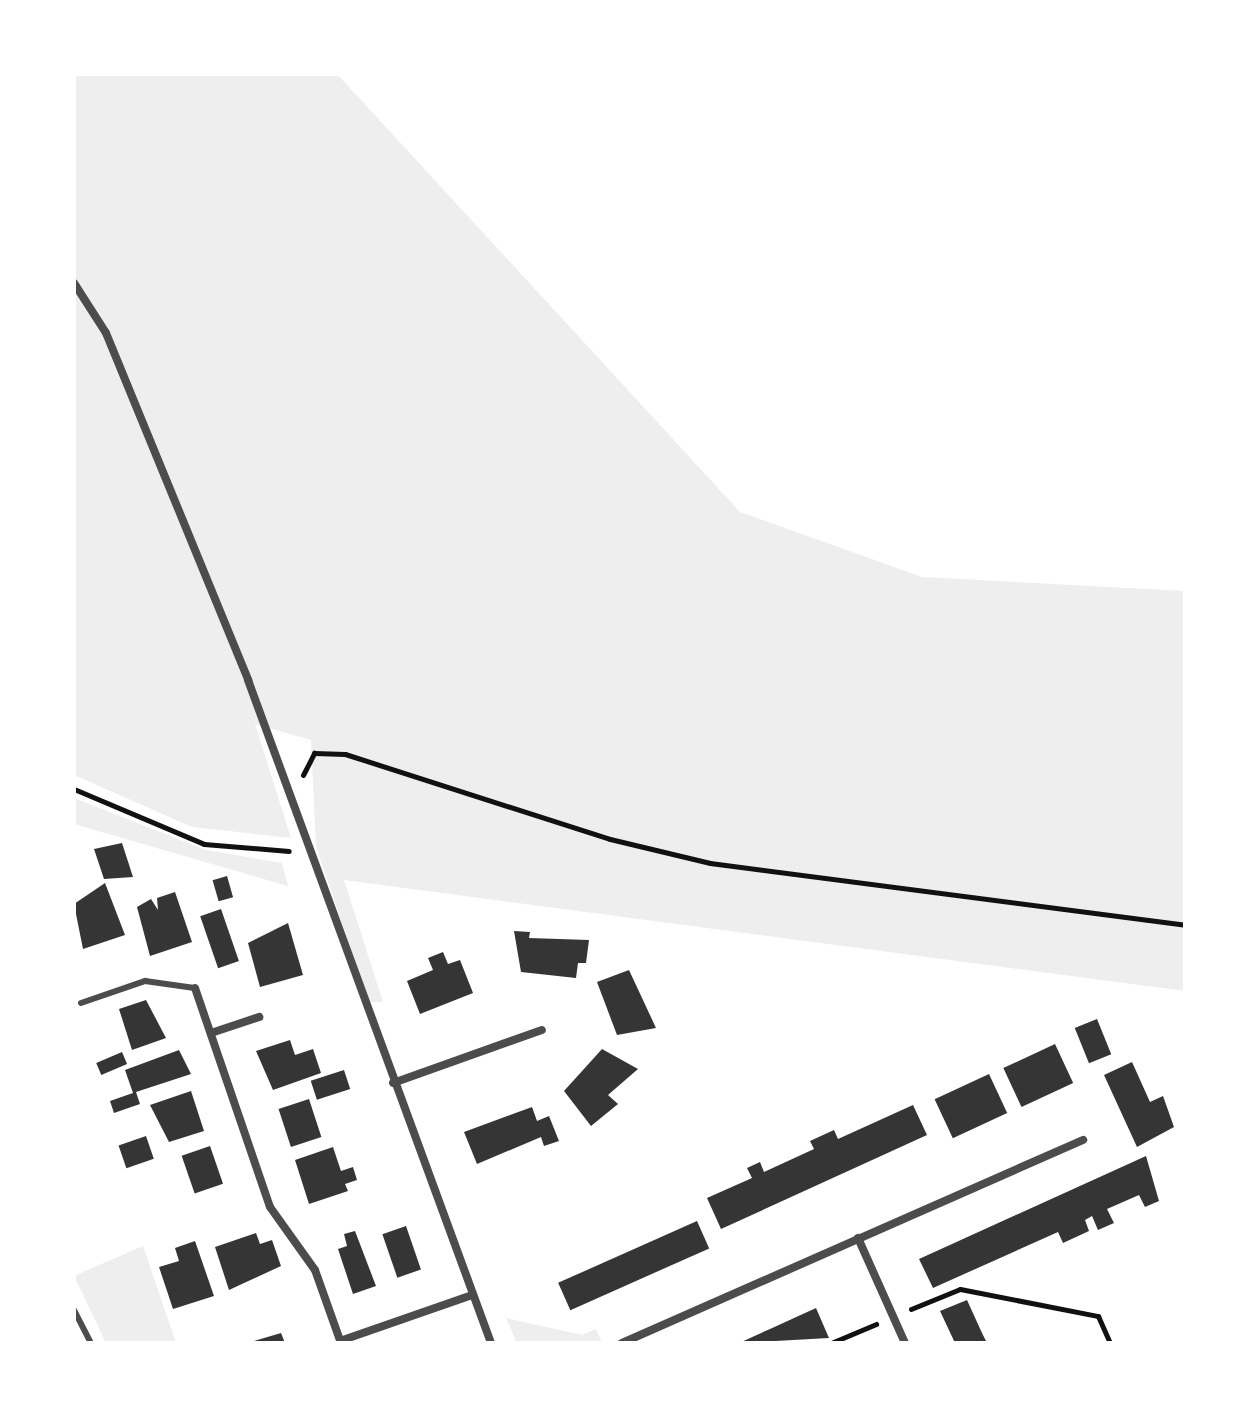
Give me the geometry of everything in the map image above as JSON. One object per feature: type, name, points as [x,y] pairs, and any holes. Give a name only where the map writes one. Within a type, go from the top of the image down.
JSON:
[{"type":"street","points":[[74,283],[106,333],[290,794],[310,848],[314,875],[491,1343]]},
{"type":"street","points":[[195,988],[270,1207],[315,1270],[340,1342],[472,1295]]},
{"type":"street","points":[[211,1033],[259,1017]]},
{"type":"street","points":[[393,1083],[542,1030]]},
{"type":"street","points":[[622,1343],[1083,1140]]},
{"type":"street","points":[[858,1238],[905,1343]]},
{"type":"lane","points":[[81,1003],[145,981],[195,988]]},
{"type":"lane","points":[[74,1310],[91,1343]]},
{"type":"path","points":[[290,794],[314,753],[345,754],[610,839],[710,863],[1185,925]]},
{"type":"path","points":[[74,789],[204,844],[310,848]]},
{"type":"path","points":[[831,1343],[960,1289],[1098,1316],[1110,1343]]},
{"type":"shaded area","points":[[74,74],[337,74],[740,512],[922,577],[1185,591],[1185,991],[344,880],[383,1002],[369,1002],[316,847],[311,740],[255,724],[291,838],[192,827],[74,775]]},
{"type":"shaded area","points":[[74,798],[206,850],[282,863],[288,886],[74,824]]},
{"type":"shaded area","points":[[143,1246],[176,1343],[106,1343],[74,1276]]},
{"type":"shaded area","points":[[506,1318],[582,1335],[596,1329],[602,1343],[517,1343]]},
{"type":"building","points":[[122,843],[133,877],[104,879],[94,849]]},
{"type":"building","points":[[227,876],[233,897],[219,901],[213,880]]},
{"type":"building","points":[[105,883],[125,935],[83,949],[74,904]]},
{"type":"building","points":[[175,892],[192,942],[150,956],[137,907],[151,899],[158,910],[157,898]]},
{"type":"building","points":[[221,909],[239,961],[218,968],[200,916]]},
{"type":"building","points":[[288,923],[303,975],[260,987],[248,943]]},
{"type":"building","points":[[514,931],[530,932],[529,938],[589,940],[586,963],[578,963],[576,978],[521,972]]},
{"type":"building","points":[[443,952],[448,964],[460,960],[473,993],[420,1014],[407,981],[433,970],[428,958]]},
{"type":"building","points":[[629,970],[656,1028],[617,1035],[597,982]]},
{"type":"building","points":[[146,1000],[166,1038],[132,1050],[119,1009]]},
{"type":"building","points":[[1097,1019],[1111,1054],[1089,1063],[1075,1028]]},
{"type":"building","points":[[290,1040],[295,1055],[313,1049],[321,1073],[273,1090],[256,1051]]},
{"type":"building","points":[[1055,1044],[1073,1083],[1022,1107],[1003,1068]]},
{"type":"building","points":[[602,1049],[638,1069],[608,1095],[618,1104],[591,1126],[564,1091]]},
{"type":"building","points":[[179,1050],[191,1074],[136,1092],[140,1104],[114,1113],[110,1101],[133,1093],[125,1070]]},
{"type":"building","points":[[122,1052],[127,1064],[101,1075],[96,1063]]},
{"type":"building","points":[[1132,1062],[1150,1102],[1163,1096],[1174,1127],[1137,1147],[1104,1075]]},
{"type":"building","points":[[344,1070],[350,1089],[317,1100],[311,1081]]},
{"type":"building","points":[[989,1074],[1007,1113],[953,1138],[935,1099]]},
{"type":"building","points":[[191,1091],[204,1131],[169,1142],[150,1105]]},
{"type":"building","points":[[309,1099],[321,1137],[291,1147],[279,1109]]},
{"type":"building","points":[[913,1105],[927,1135],[721,1229],[707,1198],[752,1178],[747,1168],[760,1162],[764,1172],[814,1149],[810,1141],[834,1130],[838,1139]]},
{"type":"building","points":[[532,1107],[537,1121],[549,1116],[559,1141],[544,1146],[541,1137],[477,1164],[464,1132]]},
{"type":"building","points":[[146,1136],[154,1159],[126,1168],[119,1145]]},
{"type":"building","points":[[210,1146],[223,1184],[195,1194],[182,1156]]},
{"type":"building","points":[[333,1147],[341,1171],[353,1167],[357,1180],[345,1184],[348,1191],[309,1204],[295,1160]]},
{"type":"building","points":[[1146,1156],[1159,1201],[1145,1207],[1139,1195],[1107,1209],[1114,1223],[1098,1230],[1092,1216],[1085,1220],[1089,1231],[1063,1243],[1058,1232],[933,1288],[919,1259]]},
{"type":"building","points":[[697,1221],[709,1248],[570,1310],[558,1283]]},
{"type":"building","points":[[406,1226],[421,1269],[397,1278],[382,1234]]},
{"type":"building","points":[[355,1231],[376,1286],[353,1294],[338,1249],[347,1246],[344,1234]]},
{"type":"building","points":[[256,1233],[260,1244],[272,1240],[281,1266],[229,1290],[215,1247]]},
{"type":"building","points":[[195,1241],[214,1296],[173,1309],[159,1267],[179,1261],[175,1248]]},
{"type":"building","points":[[967,1300],[987,1343],[955,1343],[940,1311]]},
{"type":"building","points":[[816,1308],[829,1338],[739,1343],[770,1329]]},
{"type":"building","points":[[281,1333],[285,1343],[251,1342]]}]
